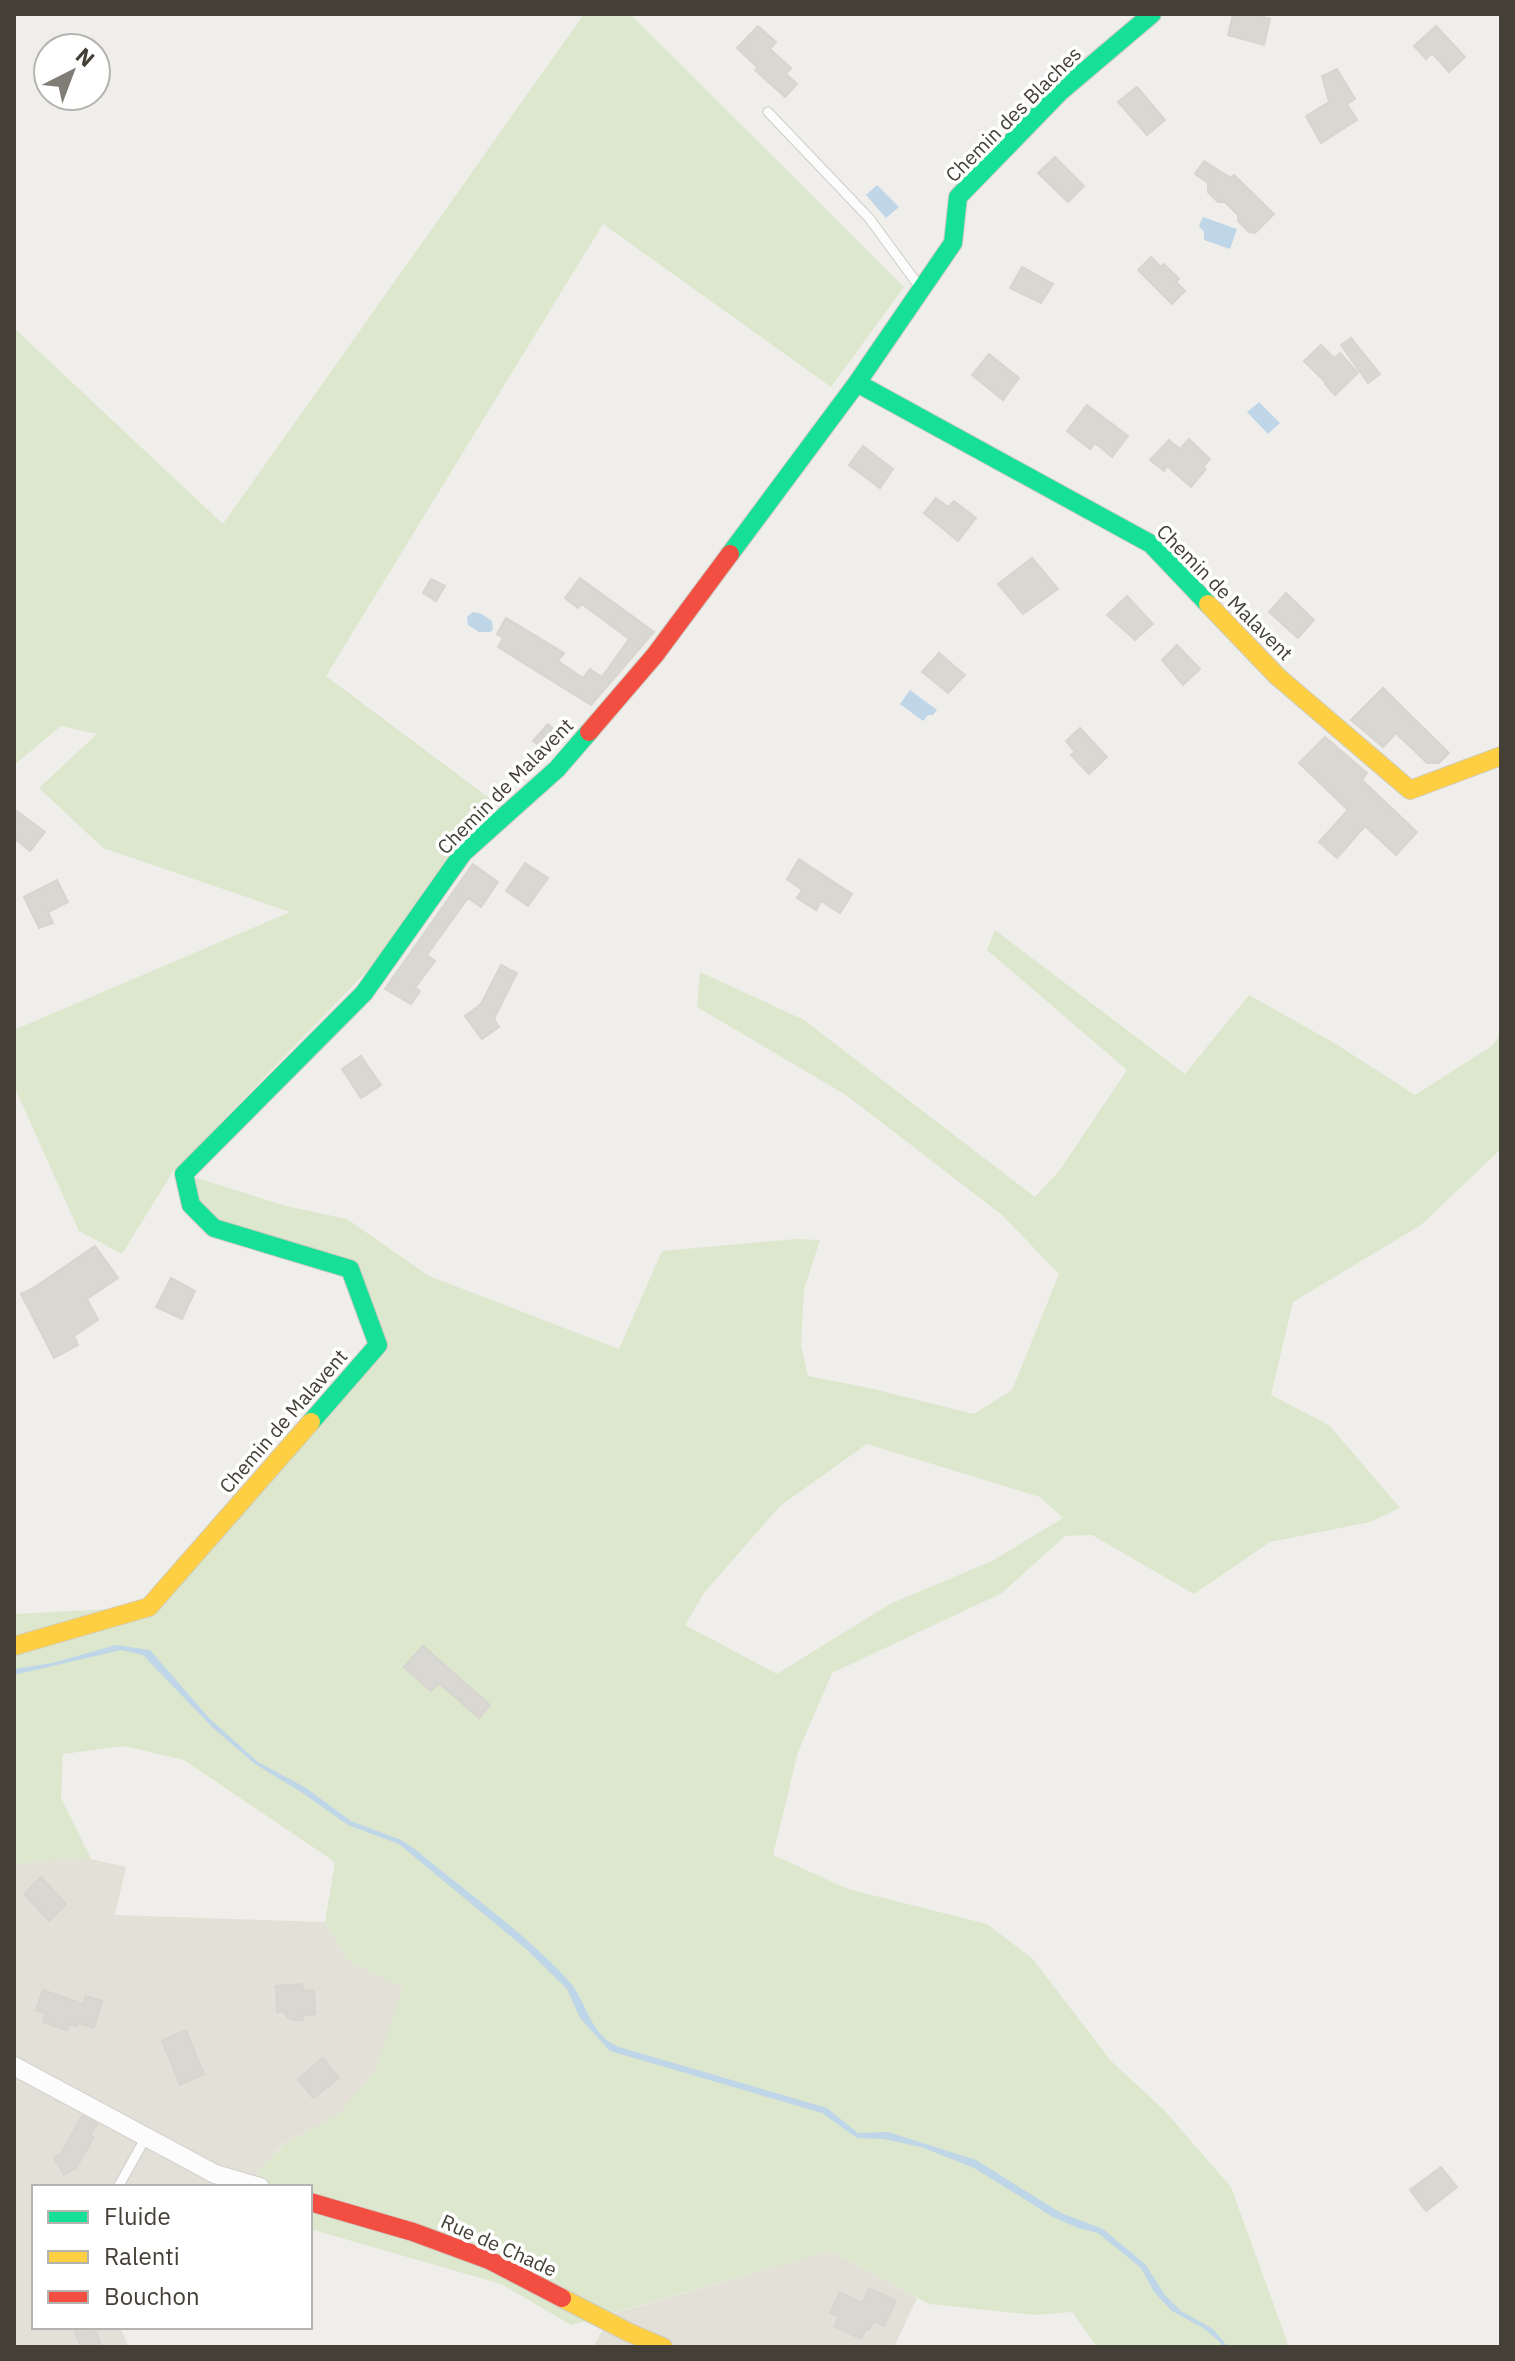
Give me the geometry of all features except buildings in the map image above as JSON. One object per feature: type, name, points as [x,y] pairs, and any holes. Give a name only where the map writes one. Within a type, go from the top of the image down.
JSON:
[{"type":"street","name":"Chemin des Blaches","points":[[857,383],[953,243],[958,197],[1060,92],[1152,14]]},
{"type":"street","name":"Chemin de Malavent","points":[[14,1646],[149,1607],[378,1345],[350,1269],[214,1228],[191,1205],[184,1174],[364,993],[463,853],[557,769],[655,655],[857,383],[1151,544],[1277,676],[1410,790],[1501,756]]},
{"type":"street","points":[[14,2066],[215,2174],[253,2185]]},
{"type":"street","name":"Rue de Chade","points":[[312,2203],[413,2232],[489,2260],[663,2347]]},
{"type":"lane","points":[[768,112],[869,218],[921,289]]},
{"type":"lane","points":[[119,2185],[146,2137]]},
{"type":"shaded area","points":[[91,1859],[126,1867],[115,1915],[325,1922],[348,1961],[404,1988],[376,2070],[338,2115],[283,2144],[257,2172],[255,2185],[32,2185],[32,2329],[121,2329],[129,2347],[14,2347],[14,1865]]},
{"type":"shaded area","points":[[831,2251],[917,2298],[894,2347],[593,2347],[612,2314]]},
{"type":"green space","points":[[584,14],[630,14],[904,287],[831,387],[603,224],[326,676],[493,801],[371,967],[172,1173],[122,1254],[79,1231],[14,1086],[14,1030],[290,912],[103,848],[39,788],[97,734],[61,726],[14,765],[14,328],[223,524]]},
{"type":"green space","points":[[995,930],[1185,1074],[1249,995],[1336,1044],[1415,1095],[1492,1046],[1501,1034],[1501,1149],[1421,1225],[1293,1302],[1271,1395],[1329,1425],[1400,1508],[1370,1522],[1270,1542],[1194,1594],[1092,1535],[1065,1536],[1002,1593],[832,1673],[798,1752],[773,1855],[848,1889],[987,1924],[1032,1958],[1111,2061],[1164,2110],[1231,2187],[1289,2347],[1097,2347],[1072,2312],[1035,2315],[929,2304],[831,2251],[571,2325],[501,2284],[312,2230],[312,2185],[255,2185],[257,2172],[284,2144],[338,2115],[376,2070],[403,1988],[348,1961],[325,1922],[335,1862],[184,1760],[124,1746],[63,1754],[61,1798],[91,1859],[14,1865],[14,1614],[149,1607],[378,1345],[350,1269],[214,1228],[184,1174],[286,1206],[347,1219],[429,1276],[619,1349],[662,1251],[796,1239],[820,1240],[804,1290],[801,1346],[808,1376],[974,1414],[1012,1390],[1059,1274],[1002,1215],[846,1095],[697,1007],[700,972],[804,1020],[1035,1197],[1060,1170],[1127,1070],[987,950]],"holes":[[[867,1444],[1040,1497],[1063,1518],[992,1561],[890,1604],[777,1674],[685,1625],[704,1593],[780,1506]]]},
{"type":"water","points":[[877,185],[899,207],[886,218],[866,195]]},
{"type":"water","points":[[1203,217],[1237,229],[1230,249],[1204,240],[1204,232],[1199,226]]},
{"type":"water","points":[[1259,402],[1280,423],[1268,434],[1247,412]]},
{"type":"water","points":[[473,612],[492,621],[493,629],[490,632],[479,632],[468,625],[467,617]]},
{"type":"water","points":[[910,690],[937,710],[933,715],[928,715],[923,721],[900,704]]},
{"type":"water","points":[[116,1645],[150,1650],[209,1718],[258,1762],[306,1788],[351,1821],[401,1840],[416,1850],[533,1946],[568,1980],[595,2026],[609,2041],[619,2047],[827,2108],[858,2133],[888,2132],[976,2160],[1061,2213],[1103,2229],[1145,2264],[1165,2295],[1181,2311],[1213,2329],[1228,2347],[1222,2347],[1203,2328],[1172,2311],[1154,2292],[1141,2268],[1098,2233],[1053,2217],[974,2168],[921,2147],[884,2139],[857,2138],[822,2113],[610,2051],[580,2018],[567,1989],[526,1949],[399,1844],[348,1825],[255,1764],[213,1728],[143,1655],[121,1650],[14,1675],[14,1669],[52,1663]]},
{"type":"traffic: fast","points":[[857,383],[953,243],[958,197],[1060,92],[1152,14]]},
{"type":"traffic: fast","points":[[730,554],[857,383],[1151,544],[1208,604]]},
{"type":"traffic: fast","points":[[311,1422],[378,1345],[350,1269],[214,1228],[191,1205],[184,1174],[364,993],[463,853],[557,769],[589,732]]},
{"type":"traffic: slow","points":[[1208,604],[1277,676],[1410,790],[1501,756]]},
{"type":"traffic: slow","points":[[14,1646],[149,1607],[311,1422]]},
{"type":"traffic: slow","points":[[562,2298],[663,2347]]},
{"type":"traffic: jam","points":[[589,732],[655,655],[730,554]]},
{"type":"traffic: jam","points":[[312,2203],[413,2232],[489,2260],[562,2298]]}]
